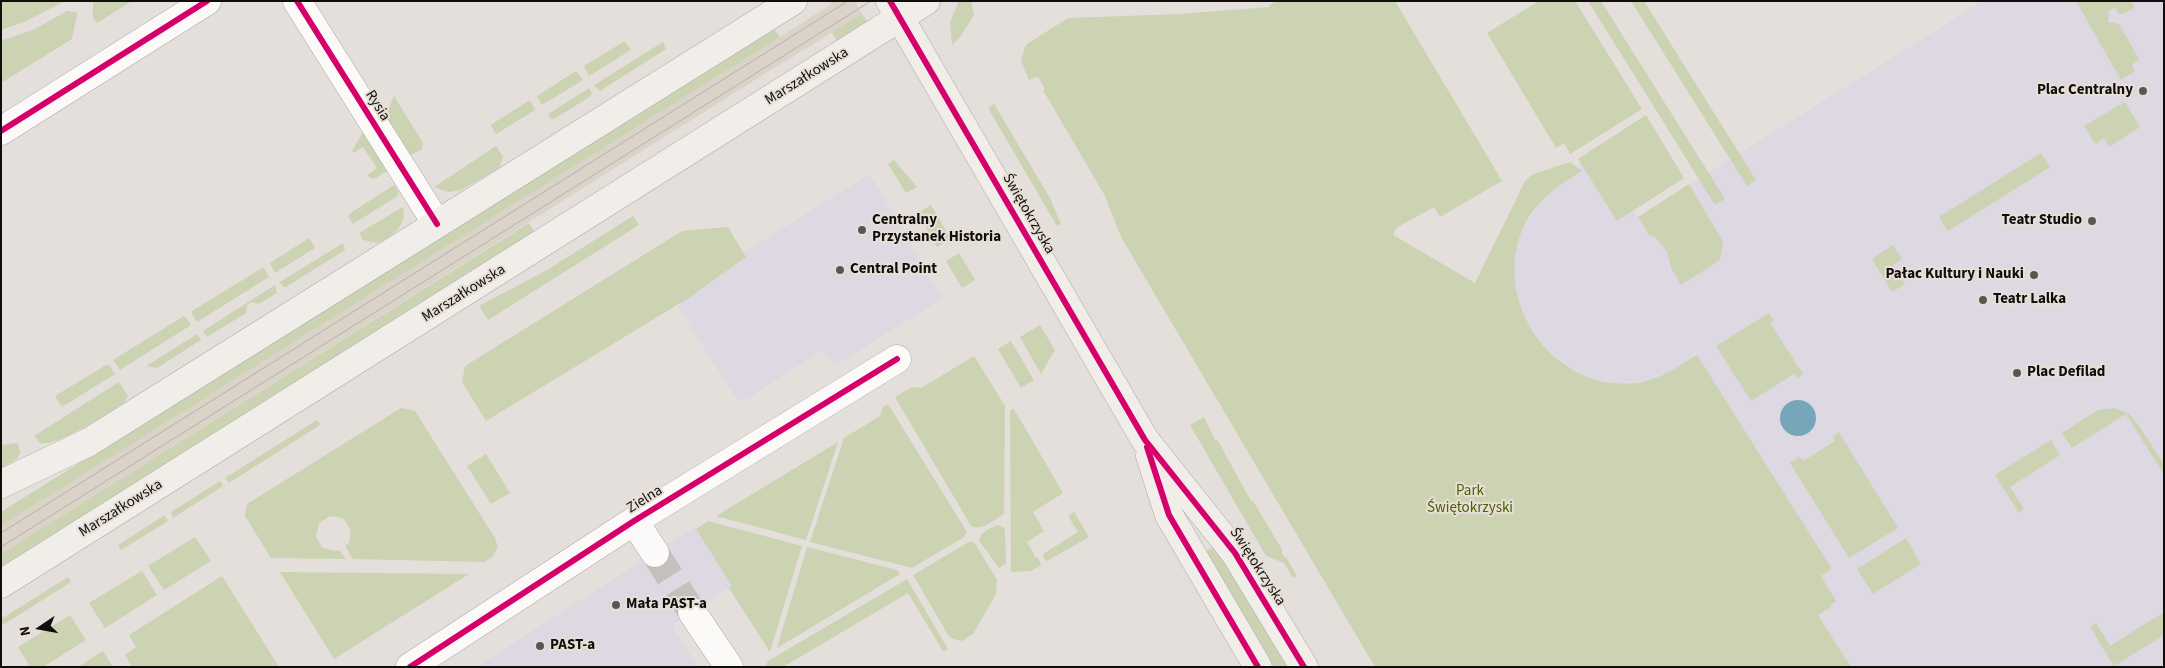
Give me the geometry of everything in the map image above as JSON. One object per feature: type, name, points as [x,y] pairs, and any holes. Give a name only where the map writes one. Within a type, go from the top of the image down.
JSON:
[{"type":"main road","points":[[1,484],[90,442],[793,1]]},
{"type":"main road","name":"Marszałkowska","points":[[1,584],[894,10],[926,1]]},
{"type":"main road","name":"Świętokrzyska","points":[[894,10],[1144,440],[1235,553],[1304,667]]},
{"type":"main road","name":"Świętokrzyska","points":[[1144,440],[1169,515],[1258,667]]},
{"type":"street","points":[[1,132],[207,1]]},
{"type":"street","name":"Rysia","points":[[297,1],[437,224]]},
{"type":"street","name":"Zielna","points":[[410,667],[634,521],[897,359]]},
{"type":"street","points":[[634,521],[655,553]]},
{"type":"street","points":[[692,612],[729,667]]},
{"type":"shaded area","points":[[832,1],[855,1],[864,17],[859,16],[774,68],[1,554],[1,526],[780,37],[830,5]]},
{"type":"shaded area","points":[[1983,1],[2164,1],[2164,667],[1851,667],[1818,615],[1831,607],[1826,584],[1821,576],[1832,569],[1695,353],[1693,354],[1694,357],[1674,369],[1650,380],[1619,383],[1599,380],[1576,372],[1549,352],[1527,323],[1518,301],[1514,280],[1514,264],[1517,242],[1521,232],[1540,202],[1555,189],[1582,171],[1578,165],[1581,163],[1617,221],[1633,211],[1638,217]]},
{"type":"shaded area","name":"Central Point","points":[[870,174],[942,299],[834,366],[823,350],[748,398],[747,396],[738,401],[677,306],[744,252]]},
{"type":"shaded area","points":[[695,527],[732,586],[672,625],[698,667],[476,667]]},
{"type":"green space","points":[[1,1],[65,1],[24,22],[1,30]]},
{"type":"green space","points":[[93,1],[132,1],[97,23],[93,18]]},
{"type":"green space","points":[[959,1],[971,1],[974,15],[960,37],[952,45],[950,22]]},
{"type":"green space","name":"Park Świętokrzyski","points":[[1277,1],[1395,1],[1502,181],[1440,217],[1434,207],[1396,228],[1393,235],[1475,283],[1525,181],[1531,175],[1570,162],[1582,171],[1544,199],[1531,213],[1526,222],[1516,252],[1515,283],[1523,312],[1538,338],[1559,360],[1584,376],[1614,383],[1646,381],[1673,370],[1697,355],[1832,569],[1821,576],[1836,601],[1830,605],[1831,607],[1818,615],[1851,667],[1375,667],[1121,237],[1105,196],[1043,90],[1045,89],[1038,76],[1029,80],[1021,61],[1027,44],[1068,18],[1180,14],[1270,7],[1269,5]]},
{"type":"green space","points":[[1539,1],[1575,1],[1642,109],[1570,154],[1564,143],[1556,148],[1487,33]]},
{"type":"green space","points":[[1588,1],[1601,1],[1725,199],[1715,205]]},
{"type":"green space","points":[[1631,1],[1644,1],[1756,180],[1747,186]]},
{"type":"green space","points":[[2076,1],[2132,1],[2134,8],[2123,14],[2119,14],[2115,7],[2109,11],[2108,22],[2119,24],[2139,59],[2132,65],[2135,71],[2121,80]]},
{"type":"green space","points":[[67,11],[76,12],[77,14],[72,39],[1,83],[1,41],[35,29]]},
{"type":"green space","points":[[860,15],[867,22],[838,44],[832,32]]},
{"type":"green space","points":[[773,28],[780,37],[1,526],[1,512]]},
{"type":"green space","points":[[625,41],[631,50],[589,76],[584,66]]},
{"type":"green space","points":[[663,42],[666,49],[600,91],[594,85]]},
{"type":"green space","points":[[576,71],[583,80],[542,105],[537,96]]},
{"type":"green space","points":[[589,88],[592,93],[591,96],[551,119],[548,114]]},
{"type":"green space","points":[[394,96],[423,143],[422,149],[409,156],[385,118]]},
{"type":"green space","points":[[530,100],[535,110],[496,134],[491,126],[492,124]]},
{"type":"green space","points":[[2125,102],[2140,127],[2109,147],[2104,138],[2095,144],[2084,126]]},
{"type":"green space","points":[[994,104],[1050,198],[1061,224],[1057,226],[988,108]]},
{"type":"green space","points":[[1646,115],[1684,178],[1617,221],[1578,159]]},
{"type":"green space","points":[[363,132],[387,171],[374,179],[367,175],[377,168],[363,147],[354,153],[352,151]]},
{"type":"green space","points":[[496,146],[503,157],[499,168],[461,190],[448,192],[434,187]]},
{"type":"green space","points":[[2041,153],[2050,167],[1948,231],[1939,217]]},
{"type":"green space","points":[[894,160],[917,187],[906,193],[888,164]]},
{"type":"green space","points":[[1689,184],[1723,242],[1720,260],[1681,285],[1671,268],[1667,252],[1656,238],[1649,235],[1638,217]]},
{"type":"green space","points":[[394,185],[399,192],[396,197],[353,224],[348,216],[349,214]]},
{"type":"green space","points":[[931,205],[951,239],[937,247],[918,213]]},
{"type":"green space","points":[[403,207],[404,213],[401,224],[389,237],[378,243],[363,240],[359,233]]},
{"type":"green space","points":[[633,216],[639,225],[488,320],[479,306],[547,270]]},
{"type":"green space","points":[[529,223],[536,234],[1,571],[1,554]]},
{"type":"green space","points":[[728,227],[746,257],[687,299],[486,421],[462,382],[465,366],[682,231]]},
{"type":"green space","points":[[309,238],[315,248],[275,273],[270,263]]},
{"type":"green space","points":[[343,243],[345,250],[286,287],[283,287],[280,282]]},
{"type":"green space","points":[[1893,245],[1902,259],[1893,265],[1905,284],[1892,292],[1872,259]]},
{"type":"green space","points":[[959,253],[975,280],[962,288],[946,261]]},
{"type":"green space","points":[[264,268],[269,277],[197,322],[192,311]]},
{"type":"green space","points":[[275,285],[277,293],[259,304],[251,302],[247,305],[246,313],[207,337],[203,331]]},
{"type":"green space","points":[[1769,313],[1774,321],[1770,323],[1803,374],[1797,378],[1794,374],[1751,401],[1716,346]]},
{"type":"green space","points":[[184,316],[191,325],[120,370],[113,360]]},
{"type":"green space","points":[[1040,325],[1055,350],[1041,374],[1020,337]]},
{"type":"green space","points":[[197,334],[201,340],[157,368],[146,366]]},
{"type":"green space","points":[[1011,341],[1034,380],[1021,388],[998,349]]},
{"type":"green space","points":[[974,356],[1005,406],[1004,514],[979,527],[971,526],[895,397],[912,387],[921,388]]},
{"type":"green space","points":[[109,365],[115,374],[62,407],[55,396]]},
{"type":"green space","points":[[119,382],[128,396],[125,402],[70,435],[58,440],[40,443],[34,436]]},
{"type":"green space","points":[[888,404],[967,532],[964,537],[912,568],[810,542],[844,438],[880,416],[883,407]]},
{"type":"green space","points":[[401,408],[415,411],[495,538],[498,547],[492,557],[484,562],[353,559],[345,546],[349,543],[351,530],[343,518],[330,516],[319,523],[316,537],[323,548],[339,550],[346,559],[271,558],[245,516],[247,504]]},
{"type":"green space","points":[[2114,408],[2129,414],[2137,423],[2164,464],[2164,475],[2126,414],[2072,448],[2062,433],[2098,410]]},
{"type":"green space","points":[[1014,409],[1063,493],[1033,512],[1044,531],[1027,542],[1036,558],[1038,557],[1041,565],[1031,571],[1011,572],[1010,410]]},
{"type":"green space","points":[[1204,417],[1215,440],[1217,439],[1251,501],[1253,501],[1283,551],[1281,552],[1297,576],[1293,578],[1284,563],[1266,556],[1190,425]]},
{"type":"green space","points":[[317,420],[320,425],[229,483],[225,478]]},
{"type":"green space","points":[[1839,432],[1898,528],[1849,558],[1790,463],[1800,457],[1803,461],[1835,441],[1833,436]]},
{"type":"green space","points":[[2051,440],[2060,455],[2010,487],[2024,509],[2019,513],[1995,475]]},
{"type":"green space","points":[[838,442],[806,540],[716,516]]},
{"type":"green space","points":[[18,443],[20,452],[17,459],[1,468],[1,445]]},
{"type":"green space","points":[[486,454],[510,493],[491,504],[467,466]]},
{"type":"green space","points":[[220,481],[223,486],[173,518],[171,512]]},
{"type":"green space","points":[[1074,512],[1089,537],[1047,561],[1045,560],[1043,554],[1078,532],[1068,516]]},
{"type":"green space","points":[[165,515],[168,521],[121,550],[118,545]]},
{"type":"green space","points":[[708,521],[802,546],[770,652],[729,588],[732,586],[696,529]]},
{"type":"green space","points":[[997,525],[1005,530],[1006,564],[999,568],[980,542],[983,533]]},
{"type":"green space","points":[[195,537],[211,561],[164,590],[148,566]]},
{"type":"green space","points":[[1906,538],[1921,564],[1873,594],[1857,569]]},
{"type":"green space","points":[[969,542],[974,542],[997,580],[996,594],[973,634],[962,641],[950,638],[913,575]]},
{"type":"green space","points":[[807,547],[897,570],[900,574],[777,648]]},
{"type":"green space","points":[[1213,547],[1237,581],[1288,667],[1274,667],[1206,551]]},
{"type":"green space","points":[[142,571],[157,595],[105,628],[89,603]]},
{"type":"green space","points":[[280,572],[469,574],[334,659]]},
{"type":"green space","points":[[222,576],[279,667],[132,667],[125,655],[136,647],[129,635]]},
{"type":"green space","points":[[68,577],[71,582],[3,625],[1,619]]},
{"type":"green space","points":[[907,579],[948,649],[943,651],[908,593],[783,667],[765,667],[768,661]]},
{"type":"green space","points":[[2164,612],[2164,635],[2114,666],[2090,627],[2096,623],[2110,646]]},
{"type":"green space","points":[[70,615],[86,640],[43,667],[30,667],[18,647]]},
{"type":"green space","points":[[103,651],[113,667],[78,667]]},
{"type":"water","points":[[1798,400],[1805,401],[1811,405],[1815,411],[1815,425],[1811,431],[1805,435],[1798,436],[1791,435],[1785,431],[1781,425],[1780,418],[1781,411],[1785,405],[1791,401]]},
{"type":"tunnel","points":[[655,553],[692,612]]},
{"type":"tram line","points":[[1,533],[848,1]]},
{"type":"tram line","points":[[1,547],[871,1]]},
{"type":"cycle path","points":[[1,131],[207,1]]},
{"type":"cycle path","points":[[297,1],[437,224]]},
{"type":"cycle path","points":[[890,1],[1145,440],[1235,553],[1304,667]]},
{"type":"cycle path","points":[[410,667],[634,521],[897,359]]},
{"type":"cycle path","points":[[1147,447],[1169,515],[1258,667]]},
{"type":"place","name":"Plac Centralny","points":[[2143,91]]},
{"type":"place","name":"Teatr Studio","points":[[2092,221]]},
{"type":"place","name":"Centralny Przystanek Historia","points":[[862,230]]},
{"type":"place","name":"Central Point","points":[[840,270]]},
{"type":"place","name":"Pałac Kultury i Nauki","points":[[2034,275]]},
{"type":"place","name":"Teatr Lalka","points":[[1983,300]]},
{"type":"place","name":"Plac Defilad","points":[[2017,373]]},
{"type":"place","name":"Mała PAST-a","points":[[616,605]]},
{"type":"place","name":"PAST-a","points":[[540,646]]}]
